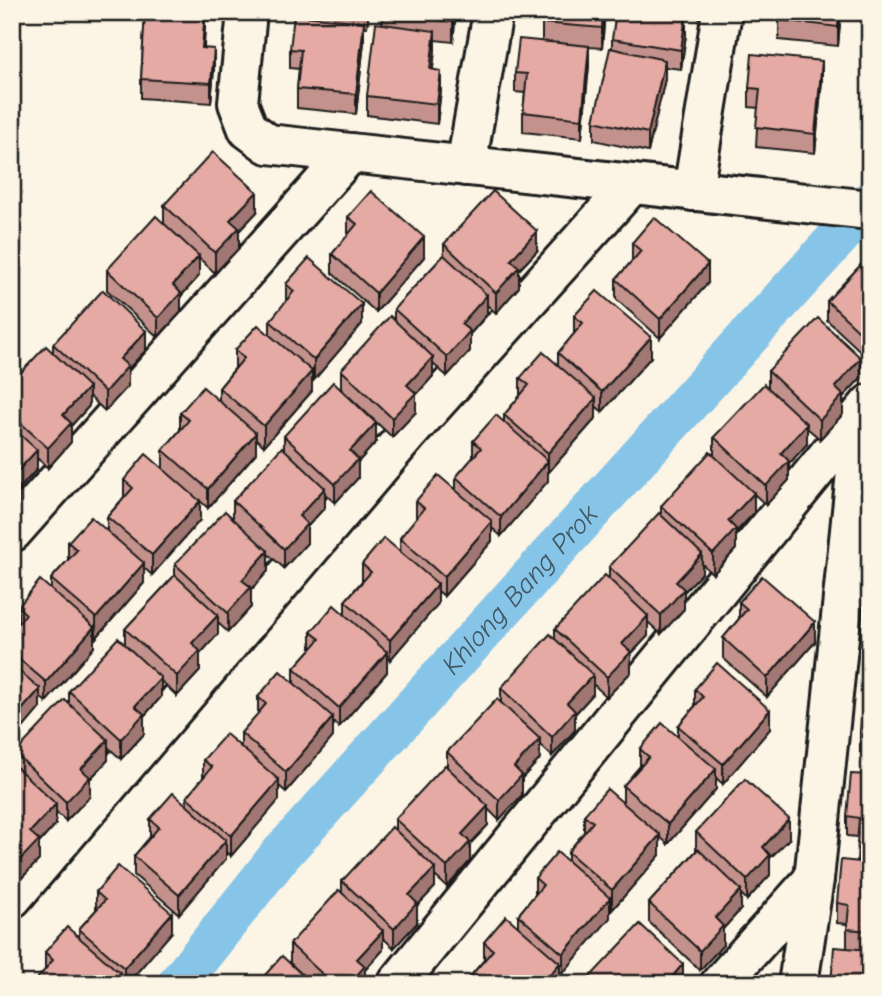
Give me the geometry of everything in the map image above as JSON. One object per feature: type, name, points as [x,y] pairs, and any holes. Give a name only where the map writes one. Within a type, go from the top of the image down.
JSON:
[{"type":"street","points":[[247,12],[237,103],[248,129],[268,144],[870,210]]},
{"type":"street","points":[[466,166],[494,12]]},
{"type":"street","points":[[693,191],[722,12]]},
{"type":"street","points":[[12,532],[350,153]]},
{"type":"street","points":[[12,898],[409,432],[632,184]]},
{"type":"street","points":[[798,984],[814,880],[866,409]]},
{"type":"street","points":[[397,984],[866,409]]},
{"type":"street","points":[[720,984],[814,880]]},
{"type":"building","points":[[145,12],[205,12],[202,48],[214,49],[211,83],[141,79]]},
{"type":"building","points":[[383,12],[454,12],[453,22]]},
{"type":"building","points":[[543,12],[603,12],[602,28],[542,23]]},
{"type":"building","points":[[616,12],[675,12],[686,15],[681,50],[612,39]]},
{"type":"building","points":[[780,12],[839,12],[838,27],[779,20]]},
{"type":"building","points":[[294,15],[364,22],[356,94],[297,89],[301,50],[290,49]]},
{"type":"building","points":[[376,23],[435,31],[430,69],[441,71],[437,104],[367,96]]},
{"type":"building","points":[[519,39],[589,46],[582,119],[523,112],[527,74],[515,73]]},
{"type":"building","points":[[610,48],[665,60],[648,133],[594,121]]},
{"type":"building","points":[[752,54],[822,61],[815,134],[756,127],[760,89],[749,88]]},
{"type":"building","points":[[213,152],[257,192],[230,220],[239,228],[215,253],[164,205]]},
{"type":"building","points":[[371,191],[424,237],[376,293],[332,254],[357,224],[348,217]]},
{"type":"building","points":[[493,191],[537,231],[511,260],[519,267],[496,293],[444,244]]},
{"type":"building","points":[[156,216],[199,256],[173,285],[181,293],[158,318],[107,270]]},
{"type":"building","points":[[654,217],[708,264],[660,319],[616,279],[641,251],[632,243]]},
{"type":"building","points":[[444,255],[487,295],[461,324],[470,331],[447,357],[394,309]]},
{"type":"building","points":[[870,255],[870,341],[827,301]]},
{"type":"building","points":[[309,258],[362,304],[314,360],[270,321],[294,291],[286,284]]},
{"type":"building","points":[[103,290],[146,331],[120,359],[128,366],[105,392],[53,344]]},
{"type":"building","points":[[597,291],[651,337],[602,392],[558,353],[583,323],[574,316]]},
{"type":"building","points":[[390,316],[433,357],[407,385],[416,393],[392,418],[341,370]]},
{"type":"building","points":[[818,318],[861,358],[835,387],[843,395],[820,420],[768,371]]},
{"type":"building","points":[[258,325],[312,371],[264,426],[219,388],[244,358],[235,350]]},
{"type":"building","points":[[46,346],[89,387],[63,415],[71,423],[48,448],[12,415],[12,382]]},
{"type":"building","points":[[543,352],[596,398],[548,453],[504,415],[529,385],[520,378]]},
{"type":"building","points":[[333,382],[376,423],[350,451],[358,459],[335,484],[284,436]]},
{"type":"building","points":[[764,384],[807,424],[781,453],[789,461],[766,486],[714,437]]},
{"type":"building","points":[[203,387],[256,433],[208,489],[163,450],[189,420],[180,413]]},
{"type":"building","points":[[496,415],[548,461],[501,517],[456,477],[481,448],[473,441]]},
{"type":"building","points":[[12,427],[37,450],[12,477]]},
{"type":"building","points":[[282,447],[325,488],[299,516],[307,524],[284,549],[233,501]]},
{"type":"building","points":[[710,452],[754,493],[728,521],[736,529],[713,554],[661,506]]},
{"type":"building","points":[[146,454],[200,501],[152,555],[107,517],[133,488],[124,480]]},
{"type":"building","points":[[438,475],[492,521],[444,577],[400,538],[424,508],[416,501]]},
{"type":"building","points":[[12,480],[19,486],[12,494]]},
{"type":"building","points":[[225,511],[268,551],[242,580],[251,587],[228,613],[175,564]]},
{"type":"building","points":[[659,513],[702,554],[676,582],[684,589],[661,615],[609,567]]},
{"type":"building","points":[[91,517],[144,563],[96,618],[51,579],[77,550],[68,542]]},
{"type":"building","points":[[384,538],[438,584],[390,640],[345,601],[371,572],[362,564]]},
{"type":"building","points":[[175,575],[218,615],[192,643],[200,651],[177,676],[125,629]]},
{"type":"building","points":[[605,575],[648,616],[622,644],[631,652],[607,677],[555,629]]},
{"type":"building","points":[[762,576],[815,622],[767,678],[723,638],[747,609],[739,602]]},
{"type":"building","points":[[40,580],[94,627],[46,682],[12,653],[12,630],[26,614],[18,607]]},
{"type":"building","points":[[334,605],[387,652],[339,708],[294,668],[320,639],[311,632]]},
{"type":"building","points":[[550,634],[593,675],[567,703],[575,711],[552,737],[501,688]]},
{"type":"building","points":[[118,638],[161,678],[135,706],[144,714],[121,739],[69,691]]},
{"type":"building","points":[[717,663],[770,710],[723,764],[678,726],[703,697],[695,689]]},
{"type":"building","points":[[12,664],[40,689],[12,721]]},
{"type":"building","points":[[280,671],[333,717],[286,772],[241,733],[266,704],[258,697]]},
{"type":"building","points":[[864,689],[870,690],[870,734],[860,733]]},
{"type":"building","points":[[497,699],[540,739],[514,767],[522,775],[499,800],[447,752]]},
{"type":"building","points":[[65,700],[108,740],[81,769],[90,777],[66,802],[15,753]]},
{"type":"building","points":[[662,723],[716,769],[668,824],[623,786],[649,757],[640,749]]},
{"type":"building","points":[[226,734],[279,780],[231,836],[187,797],[212,767],[203,760]]},
{"type":"building","points":[[12,764],[56,804],[30,832],[39,840],[15,865],[12,863]]},
{"type":"building","points":[[445,765],[488,806],[462,834],[470,842],[447,867],[395,819]]},
{"type":"building","points":[[851,774],[870,775],[870,844],[857,843],[859,818],[847,816]]},
{"type":"building","points":[[745,779],[789,819],[763,847],[770,855],[747,880],[696,832]]},
{"type":"building","points":[[607,789],[660,835],[612,890],[568,852],[593,822],[584,815]]},
{"type":"building","points":[[173,793],[226,840],[179,895],[134,856],[159,827],[150,819]]},
{"type":"building","points":[[392,827],[435,868],[409,895],[417,903],[394,929],[342,881]]},
{"type":"building","points":[[698,849],[741,890],[715,918],[723,926],[700,951],[649,903]]},
{"type":"building","points":[[557,852],[610,898],[563,954],[518,915],[543,885],[535,878]]},
{"type":"building","points":[[841,860],[870,863],[870,931],[847,929],[849,905],[837,903]]},
{"type":"building","points":[[118,866],[172,913],[124,968],[79,929],[105,900],[96,892]]},
{"type":"building","points":[[339,890],[383,931],[357,959],[365,966],[349,984],[333,984],[290,944]]},
{"type":"building","points":[[506,916],[560,963],[542,984],[474,984],[468,979],[493,950],[484,942]]},
{"type":"building","points":[[640,924],[683,964],[666,984],[597,984],[590,977]]},
{"type":"building","points":[[67,927],[120,973],[111,984],[33,984],[53,960],[45,952]]},
{"type":"building","points":[[834,947],[870,950],[870,984],[831,984]]},
{"type":"building","points":[[282,956],[312,984],[257,984]]},
{"type":"building","points":[[449,978],[456,984],[443,984]]},
{"type":"waterway","name":"Khlong Bang Prok","points":[[178,984],[281,854],[870,202]]}]
